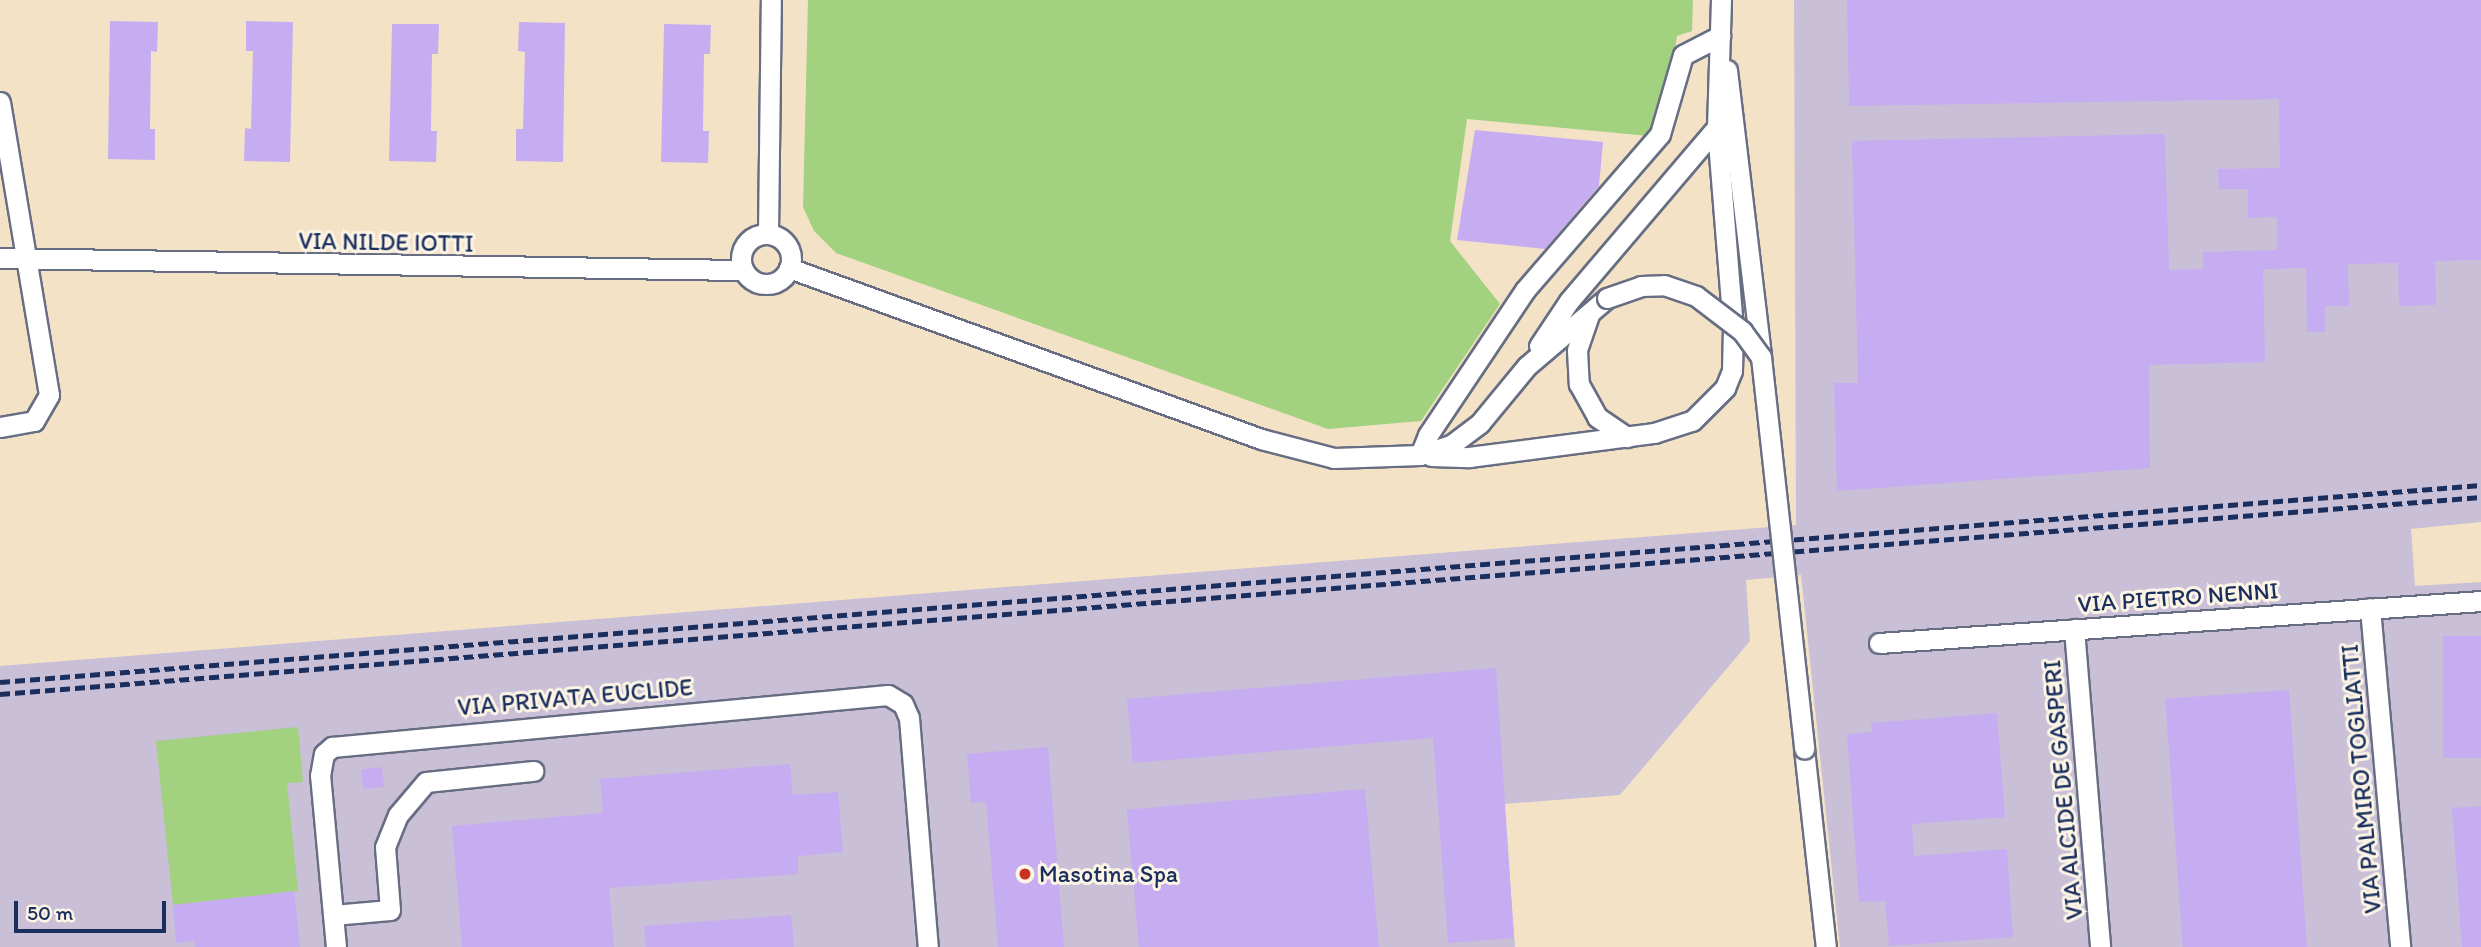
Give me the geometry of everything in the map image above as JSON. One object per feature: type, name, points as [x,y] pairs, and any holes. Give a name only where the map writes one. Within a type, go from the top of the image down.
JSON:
[{"type":"street","points":[[768,234],[771,0]]},
{"type":"street","points":[[789,268],[1294,450],[1334,458],[1420,455],[1469,457],[1627,437],[1692,421],[1718,398],[1732,371],[1733,328],[1717,127],[1721,0]]},
{"type":"street","points":[[1420,455],[1428,435],[1537,276],[1660,134],[1683,55],[1720,36]]},
{"type":"street","points":[[1720,36],[1734,99],[1738,174],[1761,357],[1826,947]]},
{"type":"street","points":[[0,102],[49,395],[34,421],[0,427]]},
{"type":"street","points":[[1420,455],[1467,435],[1527,366],[1569,301],[1717,127]]},
{"type":"street","points":[[768,234],[787,246],[789,268],[779,281],[763,284],[743,270],[743,249],[757,236],[768,234]]},
{"type":"street","points":[[1537,276],[1539,249]]},
{"type":"street","name":"VIA NILDE IOTTI","points":[[0,258],[743,270]]},
{"type":"street","points":[[1527,366],[1599,304],[1641,286],[1664,285],[1696,296],[1742,331],[1761,357]]},
{"type":"street","points":[[1599,304],[1577,350],[1579,384],[1597,417],[1627,437]]},
{"type":"street","name":"VIA PIETRO NENNI","points":[[1879,643],[2481,601]]},
{"type":"street","name":"VIA PALMIRO TOGLIATTI","points":[[2371,608],[2400,947]]},
{"type":"street","name":"VIA ALCIDE DE GASPERI","points":[[2074,629],[2101,947]]},
{"type":"street","name":"VIA PRIVATA EUCLIDE","points":[[333,915],[320,776],[324,754],[349,741],[888,695],[903,704],[909,718],[928,947]]},
{"type":"street","points":[[336,947],[333,915],[390,910],[385,847],[398,815],[426,782],[533,771]]},
{"type":"shaded area","points":[[1794,0],[2481,0],[2481,522],[2411,529],[2415,586],[2481,582],[2481,947],[1840,947],[1801,575],[1746,580],[1750,641],[1620,795],[1504,804],[1515,947],[0,947],[0,666],[1796,525]]},
{"type":"green space","points":[[808,0],[1693,0],[1692,31],[1677,36],[1667,100],[1649,136],[1467,119],[1450,241],[1500,304],[1421,421],[1328,429],[836,253],[814,231],[803,207]]},
{"type":"green space","points":[[298,727],[303,782],[287,783],[298,891],[173,905],[156,741]]},
{"type":"building","points":[[1847,0],[2481,0],[2481,260],[2435,261],[2436,305],[2399,306],[2398,263],[2348,264],[2349,306],[2325,306],[2325,332],[2307,332],[2306,268],[2263,269],[2265,362],[2149,365],[2150,468],[1837,491],[1834,383],[1858,383],[1852,141],[2165,134],[2169,270],[2203,269],[2203,252],[2277,250],[2277,217],[2248,218],[2248,189],[2219,189],[2218,169],[2280,168],[2279,99],[1849,106]]},
{"type":"building","points":[[110,21],[158,22],[157,52],[151,51],[150,129],[155,129],[155,160],[108,159]]},
{"type":"building","points":[[246,21],[293,22],[290,162],[244,161],[245,128],[251,129],[253,51],[246,51]]},
{"type":"building","points":[[519,22],[565,23],[563,162],[516,161],[516,129],[523,129],[525,52],[518,51]]},
{"type":"building","points":[[392,24],[439,24],[438,54],[432,54],[431,131],[437,131],[436,162],[389,161]]},
{"type":"building","points":[[664,24],[711,25],[710,54],[704,54],[703,131],[709,131],[708,163],[661,162]]},
{"type":"building","points":[[1475,130],[1603,142],[1599,186],[1545,249],[1457,240]]},
{"type":"building","points":[[2443,636],[2481,636],[2481,758],[2443,758]]},
{"type":"building","points":[[1496,668],[1514,938],[1448,943],[1433,738],[1133,763],[1127,699]]},
{"type":"building","points":[[2289,690],[2307,947],[2183,947],[2165,699]]},
{"type":"building","points":[[1997,713],[2005,817],[1912,824],[1914,856],[2007,849],[2013,937],[1889,946],[1885,901],[1859,902],[1847,734],[1872,732],[1871,723]]},
{"type":"building","name":"Masotina Spa","points":[[1048,747],[1064,947],[998,947],[986,802],[971,803],[967,754]]},
{"type":"building","points":[[790,764],[793,795],[838,792],[843,852],[798,856],[798,874],[609,888],[614,947],[462,947],[452,826],[603,813],[600,779]]},
{"type":"building","points":[[382,767],[384,787],[363,789],[361,769]]},
{"type":"building","points":[[1365,789],[1379,947],[1139,947],[1127,810]]},
{"type":"building","points":[[2481,806],[2481,947],[2462,947],[2452,808]]},
{"type":"building","points":[[294,891],[300,947],[195,947],[194,941],[176,943],[173,905]]},
{"type":"building","points":[[791,915],[794,947],[646,947],[644,926]]},
{"type":"railway","points":[[0,682],[2481,485]]},
{"type":"railway","points":[[0,694],[2481,497]]},
{"type":"place","name":"Masotina Spa","points":[[1025,874]]}]
